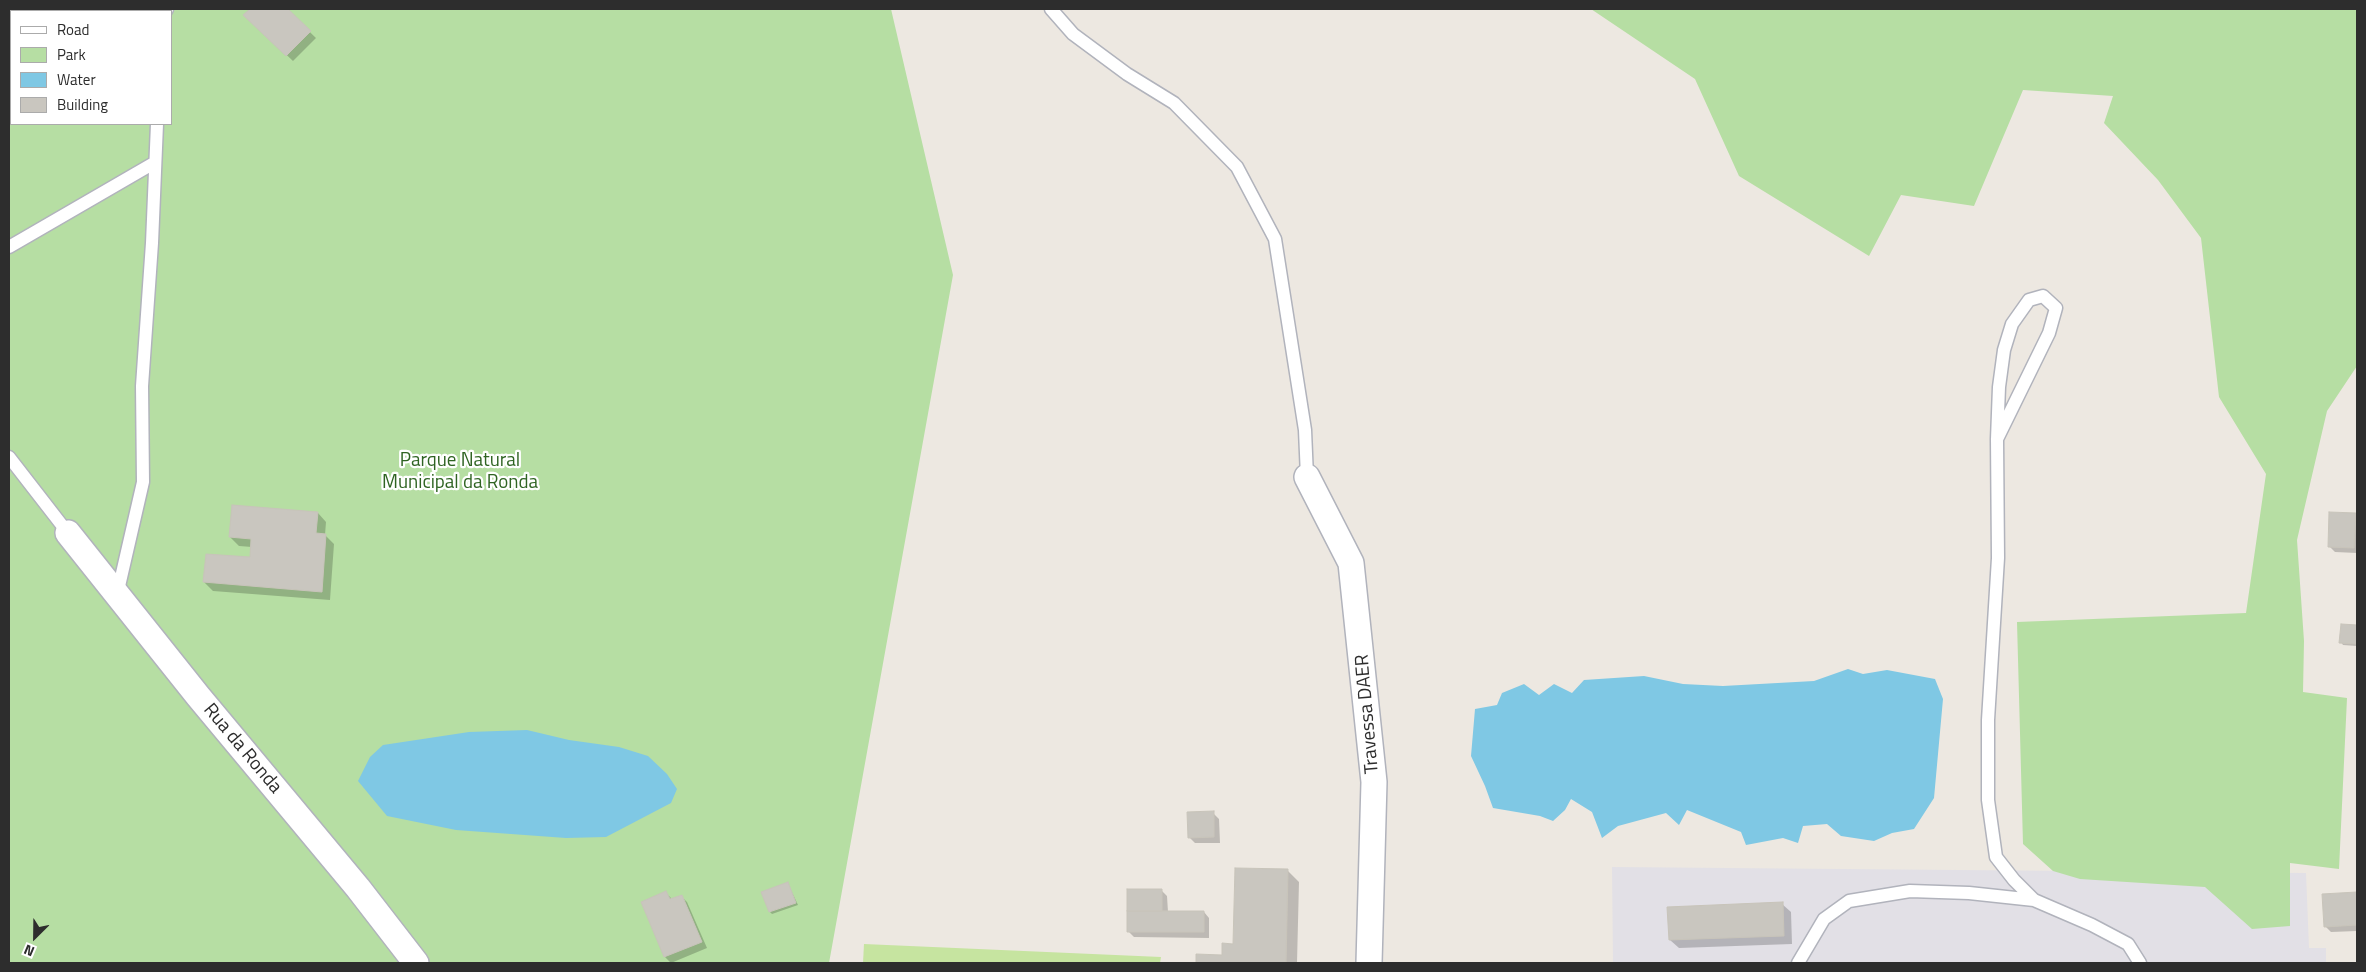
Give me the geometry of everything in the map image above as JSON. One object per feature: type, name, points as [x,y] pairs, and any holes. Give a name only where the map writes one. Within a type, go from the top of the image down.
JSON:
[{"type":"street","name":"Travessa DAER","points":[[1308,476],[1351,563],[1374,782],[1369,963]]},
{"type":"street","name":"Rua da Ronda","points":[[68,533],[358,888],[416,963]]},
{"type":"lane","points":[[1051,9],[1073,34],[1127,74],[1174,103],[1237,167],[1275,239],[1305,430],[1308,476]]},
{"type":"lane","points":[[117,595],[143,482],[142,386],[152,243],[157,125]]},
{"type":"lane","points":[[9,246],[154,163]]},
{"type":"lane","points":[[1996,439],[2049,333],[2056,308],[2043,296],[2029,300],[2012,324],[2004,350],[1996,439],[1998,558],[1988,720],[1988,800],[1996,857],[2014,880],[2034,900]]},
{"type":"lane","points":[[9,457],[68,533]]},
{"type":"lane","points":[[1798,963],[1824,919],[1849,901],[1910,891],[1969,892],[2034,900],[2092,925],[2128,944],[2140,963]]},
{"type":"shaded area","points":[[1612,867],[2306,873],[2309,948],[2326,948],[2326,963],[1613,963]]},
{"type":"green space","name":"Parque Natural Municipal da Ronda","points":[[9,9],[891,9],[953,275],[829,963],[9,963]]},
{"type":"green space","points":[[1591,9],[2357,9],[2357,366],[2327,411],[2297,540],[2304,641],[2303,692],[2347,698],[2339,869],[2290,863],[2290,926],[2252,929],[2205,887],[2080,879],[2053,871],[2023,844],[2017,622],[2246,613],[2266,474],[2219,397],[2201,238],[2158,180],[2104,123],[2113,96],[2023,90],[1974,206],[1901,195],[1869,256],[1739,176],[1695,79]]},
{"type":"green space","points":[[864,944],[1161,957],[1160,963],[863,963]]},
{"type":"water","points":[[1848,669],[1863,674],[1887,670],[1935,679],[1943,699],[1934,798],[1914,829],[1892,833],[1874,841],[1841,836],[1827,824],[1803,826],[1798,843],[1783,838],[1746,845],[1741,832],[1687,810],[1679,825],[1666,813],[1618,826],[1602,838],[1592,812],[1571,799],[1565,810],[1553,821],[1540,816],[1493,808],[1471,756],[1475,709],[1497,705],[1502,693],[1524,684],[1539,695],[1554,684],[1572,693],[1584,680],[1644,676],[1683,684],[1723,686],[1814,681]]},
{"type":"water","points":[[527,730],[569,740],[619,747],[648,756],[667,774],[677,789],[671,803],[606,837],[566,838],[456,830],[387,816],[358,781],[370,757],[383,745],[469,732]]},
{"type":"building","points":[[250,9],[288,9],[311,31],[286,56],[243,15]]},
{"type":"building","points":[[232,505],[318,512],[316,533],[326,534],[322,592],[203,582],[206,554],[250,557],[251,539],[229,537]]},
{"type":"building","points":[[2329,512],[2356,513],[2354,548],[2328,547]]},
{"type":"building","points":[[2341,624],[2357,625],[2357,644],[2339,643]]},
{"type":"building","points":[[1214,811],[1214,837],[1188,838],[1187,812]]},
{"type":"building","points":[[1235,868],[1288,869],[1286,963],[1196,963],[1196,954],[1222,955],[1222,943],[1233,944]]},
{"type":"building","points":[[788,882],[796,903],[769,912],[761,892]]},
{"type":"building","points":[[1127,889],[1162,889],[1162,911],[1127,911]]},
{"type":"building","points":[[666,891],[670,899],[682,895],[702,942],[664,957],[641,902]]},
{"type":"building","points":[[2357,892],[2357,925],[2324,927],[2322,894]]},
{"type":"building","points":[[1783,902],[1784,936],[1669,940],[1667,907]]},
{"type":"building","points":[[1127,911],[1204,911],[1204,932],[1127,932]]}]
